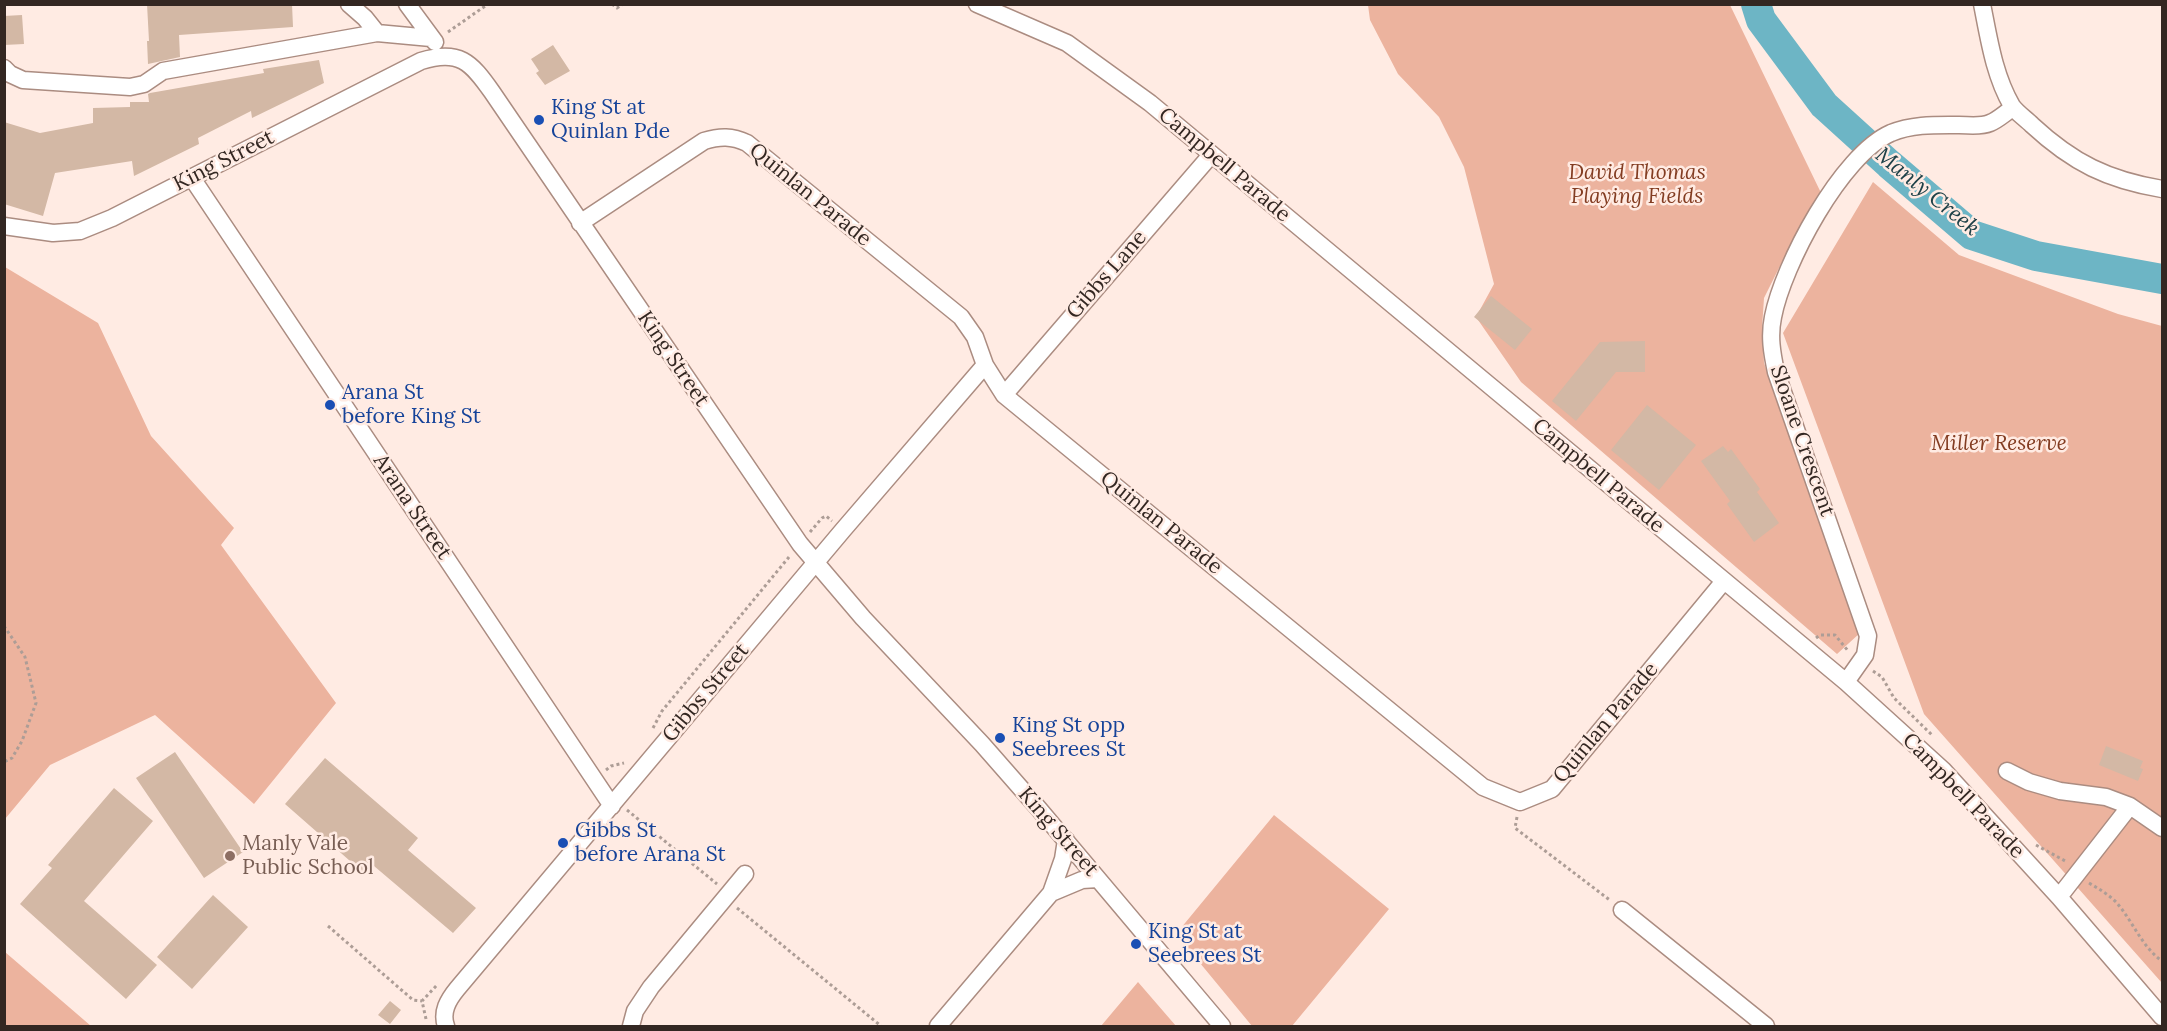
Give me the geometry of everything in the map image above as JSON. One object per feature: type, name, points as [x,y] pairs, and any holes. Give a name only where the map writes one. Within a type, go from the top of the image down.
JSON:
[{"type":"street","points":[[349,4],[377,33]]},
{"type":"street","points":[[407,4],[444,55]]},
{"type":"street","name":"Campbell Parade","points":[[976,4],[1067,43],[1150,103],[1846,682],[1943,770],[2059,897],[2163,1017]]},
{"type":"street","points":[[1982,4],[1994,63],[2013,108],[2042,134],[2086,166],[2131,184],[2163,189]]},
{"type":"street","points":[[4,68],[23,80],[130,87],[144,84],[163,72],[377,33],[431,38]]},
{"type":"street","name":"King Street","points":[[4,226],[53,234],[80,231],[112,218],[421,61],[444,55],[462,60],[472,66],[814,563],[982,744],[1222,1026]]},
{"type":"street","name":"Sloane Crescent","points":[[1846,682],[1865,655],[1868,645],[1866,626],[1776,372],[1770,344],[1778,297],[1793,261],[1821,207],[1856,160],[1877,141],[1892,133],[1921,125],[1990,123],[2013,108]]},
{"type":"street","name":"Quinlan Parade","points":[[580,223],[704,141],[717,137],[738,139],[747,143],[961,317],[975,337],[985,365],[1004,395],[1483,787],[1520,802],[1552,789],[1724,581]]},
{"type":"street","name":"Gibbs Lane","points":[[1004,395],[1211,155]]},
{"type":"street","name":"Arana Street","points":[[192,178],[594,780],[614,803]]},
{"type":"street","name":"Gibbs Street","points":[[443,1026],[445,1009],[451,996],[814,563],[985,365]]},
{"type":"street","points":[[2007,771],[2029,782],[2060,791],[2106,797],[2130,806],[2163,828]]},
{"type":"street","points":[[2059,897],[2130,806]]},
{"type":"street","points":[[938,1026],[1051,892],[1066,840]]},
{"type":"street","points":[[631,1026],[636,1011],[651,987],[744,874]]},
{"type":"street","points":[[1051,892],[1082,880],[1098,879]]},
{"type":"street","points":[[1622,910],[1766,1026]]},
{"type":"path","points":[[431,38],[453,30],[488,4]]},
{"type":"path","points":[[612,4],[617,8],[623,4]]},
{"type":"path","points":[[651,732],[662,711],[822,518],[826,516],[843,530]]},
{"type":"path","points":[[4,626],[25,657],[36,703],[22,741],[12,758],[4,762]]},
{"type":"path","points":[[1804,648],[1820,635],[1829,634],[1835,636],[1845,649]]},
{"type":"path","points":[[1871,670],[1882,677],[1894,698],[1940,744]]},
{"type":"path","points":[[594,780],[611,766],[623,764],[630,756]]},
{"type":"path","points":[[1520,802],[1515,828],[1622,910]]},
{"type":"path","points":[[614,803],[881,1026]]},
{"type":"path","points":[[2032,843],[2066,861],[2086,882],[2108,894],[2117,903],[2149,950],[2163,961]]},
{"type":"path","points":[[328,926],[413,1000],[422,1001]]},
{"type":"green space","name":"David Thomas Playing Fields","points":[[1368,5],[1730,5],[1823,197],[1784,258],[1764,298],[1762,328],[1764,363],[1860,633],[1837,654],[1521,382],[1476,317],[1494,284],[1464,167],[1439,117],[1398,74],[1370,20]]},
{"type":"green space","name":"Miller Reserve","points":[[1873,182],[1959,255],[2118,314],[2162,326],[2162,983],[1924,714],[1783,333]]},
{"type":"green space","points":[[5,267],[98,323],[151,436],[234,528],[221,545],[336,703],[254,804],[155,715],[50,765],[5,819]]},
{"type":"green space","points":[[1274,815],[1389,909],[1292,1026],[1252,1026],[1176,934]]},
{"type":"green space","points":[[5,952],[91,1026],[5,1026]]},
{"type":"green space","points":[[1138,982],[1176,1026],[1101,1026]]},
{"type":"building","points":[[147,4],[292,4],[293,27],[179,35],[180,57],[148,64]]},
{"type":"building","points":[[22,15],[24,44],[4,45],[4,16]]},
{"type":"building","points":[[553,45],[570,71],[545,85],[536,73],[539,71],[531,59]]},
{"type":"building","points":[[319,60],[324,83],[252,118],[251,111],[198,138],[199,144],[134,176],[132,161],[55,173],[43,216],[4,204],[4,122],[40,133],[93,123],[93,108],[130,107],[130,102],[149,102],[148,94],[150,93],[264,73],[263,69]]},
{"type":"building","points":[[1491,296],[1532,329],[1515,350],[1474,317]]},
{"type":"building","points":[[1645,341],[1645,372],[1616,372],[1576,421],[1552,401],[1600,342]]},
{"type":"building","points":[[1647,405],[1696,445],[1659,490],[1611,450]]},
{"type":"building","points":[[1723,446],[1728,452],[1731,449],[1760,489],[1757,492],[1779,523],[1754,542],[1727,504],[1730,501],[1701,461]]},
{"type":"building","points":[[2106,746],[2143,761],[2140,768],[2143,769],[2138,781],[2099,765]]},
{"type":"building","points":[[175,752],[243,852],[204,878],[136,778]]},
{"type":"building","points":[[325,758],[418,838],[408,850],[476,908],[453,933],[374,866],[366,875],[285,804]]},
{"type":"building","points":[[114,788],[153,821],[84,901],[157,965],[126,999],[20,904],[52,868],[48,865]]},
{"type":"building","points":[[213,895],[248,927],[192,989],[157,957]]},
{"type":"building","points":[[390,1001],[401,1010],[390,1024],[378,1015]]},
{"type":"waterway","name":"Manly Creek","points":[[1756,4],[1761,20],[1824,105],[1972,235],[2036,256],[2162,279]]},
{"type":"place","name":"King St at Quinlan Pde","points":[[539,120]]},
{"type":"place","name":"Arana St before King St","points":[[330,405]]},
{"type":"place","name":"King St opp Seebrees St","points":[[1000,738]]},
{"type":"place","name":"Gibbs St before Arana St","points":[[563,843]]},
{"type":"place","name":"Manly Vale Public School","points":[[230,856]]},
{"type":"place","name":"King St at Seebrees St","points":[[1136,944]]}]
